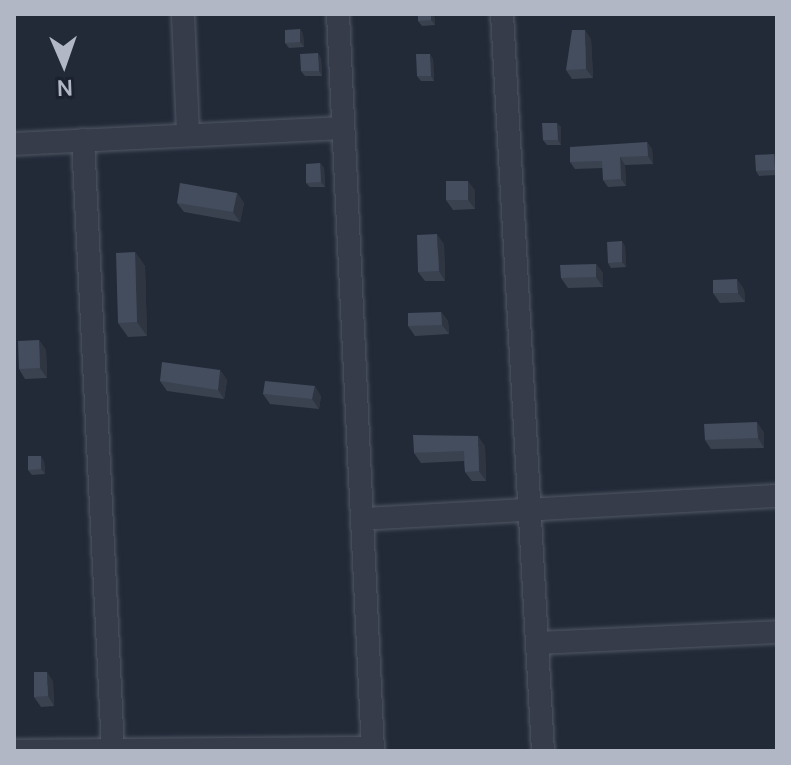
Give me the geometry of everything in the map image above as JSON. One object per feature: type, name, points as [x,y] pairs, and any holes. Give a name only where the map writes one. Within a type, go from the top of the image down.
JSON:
[{"type":"street","points":[[183,14],[188,135]]},
{"type":"street","points":[[14,751],[373,749],[338,14]]},
{"type":"street","points":[[502,14],[543,751]]},
{"type":"street","points":[[14,144],[343,128]]},
{"type":"street","points":[[83,140],[113,750]]},
{"type":"street","points":[[362,519],[777,496]]},
{"type":"street","points":[[537,643],[777,632]]},
{"type":"building","points":[[418,14],[431,14],[431,20],[418,21]]},
{"type":"building","points":[[300,29],[300,42],[285,43],[285,30]]},
{"type":"building","points":[[572,30],[585,30],[586,69],[566,70]]},
{"type":"building","points":[[318,53],[319,71],[301,71],[300,54]]},
{"type":"building","points":[[416,54],[430,54],[431,76],[417,76]]},
{"type":"building","points":[[542,123],[557,123],[558,140],[543,140]]},
{"type":"building","points":[[647,142],[648,156],[620,157],[621,179],[603,180],[602,161],[570,162],[570,147]]},
{"type":"building","points":[[774,154],[775,170],[756,171],[755,155]]},
{"type":"building","points":[[320,163],[321,182],[306,183],[306,164]]},
{"type":"building","points":[[446,181],[468,181],[468,200],[446,200]]},
{"type":"building","points":[[180,183],[237,193],[233,212],[177,203]]},
{"type":"building","points":[[437,234],[439,271],[418,272],[417,235]]},
{"type":"building","points":[[622,241],[622,262],[608,263],[607,242]]},
{"type":"building","points":[[135,252],[137,322],[118,323],[116,253]]},
{"type":"building","points":[[596,264],[596,277],[561,278],[560,265]]},
{"type":"building","points":[[737,279],[738,293],[713,293],[713,280]]},
{"type":"building","points":[[441,312],[442,325],[408,326],[408,313]]},
{"type":"building","points":[[39,340],[40,368],[19,369],[18,341]]},
{"type":"building","points":[[162,362],[220,370],[218,390],[160,381]]},
{"type":"building","points":[[265,381],[315,386],[312,399],[263,394]]},
{"type":"building","points":[[757,422],[758,438],[705,440],[704,424]]},
{"type":"building","points":[[413,435],[478,436],[479,471],[465,472],[464,451],[414,453]]},
{"type":"building","points":[[28,456],[41,456],[41,469],[28,470]]},
{"type":"building","points":[[34,672],[47,672],[48,696],[34,697]]}]
